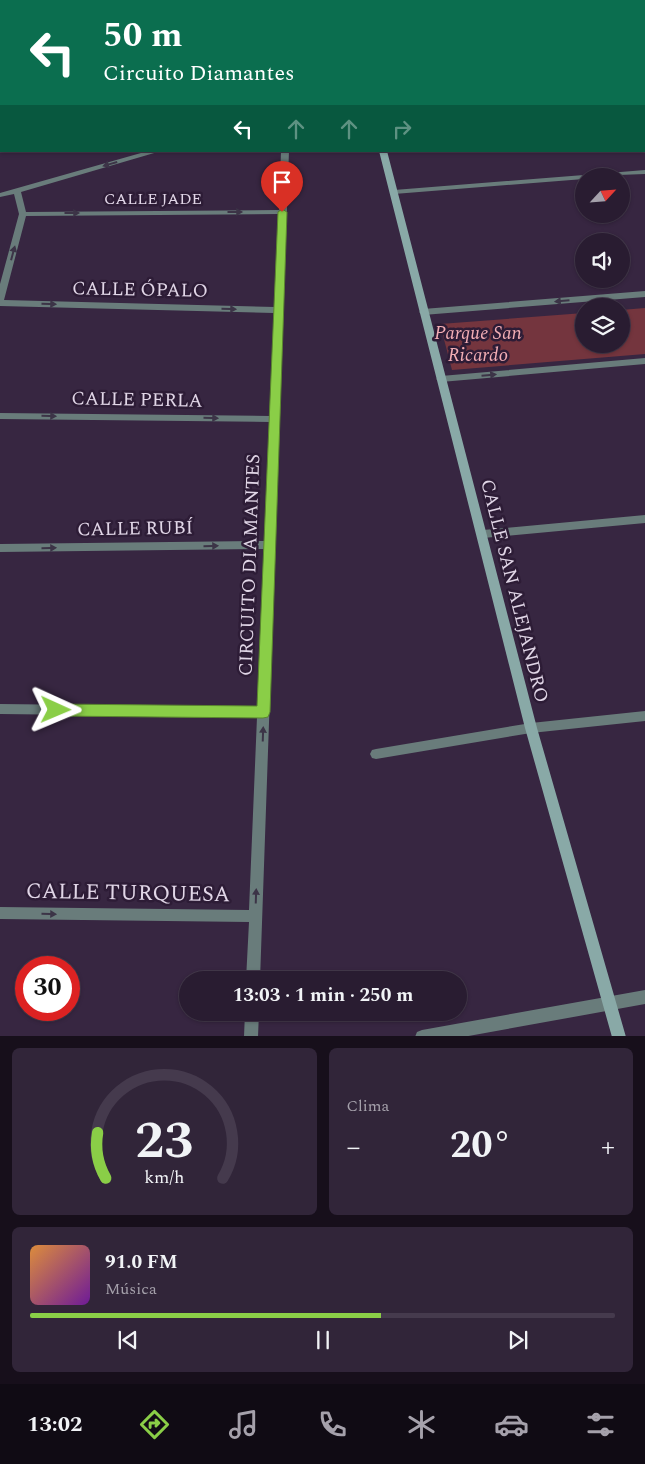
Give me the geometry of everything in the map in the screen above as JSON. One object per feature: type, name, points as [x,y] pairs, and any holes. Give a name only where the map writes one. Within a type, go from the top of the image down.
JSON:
[{"type":"street","points":[[0,195],[153,152]]},
{"type":"street","name":"CIRCUITO DIAMANTES","points":[[253,971],[285,152]]},
{"type":"street","name":"CALLE SAN ALEJANDRO","points":[[384,152],[440,379],[482,534],[531,728],[619,1036]]},
{"type":"street","points":[[630,173],[645,172]]},
{"type":"street","points":[[394,192],[575,178]]},
{"type":"street","points":[[0,302],[24,214],[17,190]]},
{"type":"street","name":"CALLE JADE","points":[[24,214],[282,212]]},
{"type":"street","points":[[423,312],[645,294]]},
{"type":"street","name":"CALLE ÓPALO","points":[[0,302],[279,310]]},
{"type":"street","points":[[440,379],[645,361]]},
{"type":"street","name":"CALLE PERLA","points":[[0,416],[274,419]]},
{"type":"street","points":[[482,534],[645,519]]},
{"type":"street","name":"CALLE RUBÍ","points":[[0,548],[270,545]]},
{"type":"street","points":[[0,709],[263,712]]},
{"type":"street","points":[[376,754],[531,728],[645,716]]},
{"type":"street","name":"CALLE TURQUESA","points":[[0,913],[256,916]]},
{"type":"street","points":[[422,1036],[645,997]]},
{"type":"street","points":[[251,1036],[252,1021]]},
{"type":"green space","name":"Parque San Ricardo","points":[[645,308],[645,354],[452,370],[440,324],[575,314],[575,353],[630,353],[630,309]]},
{"type":"route","points":[[56,710],[263,712],[282,212]]}]
